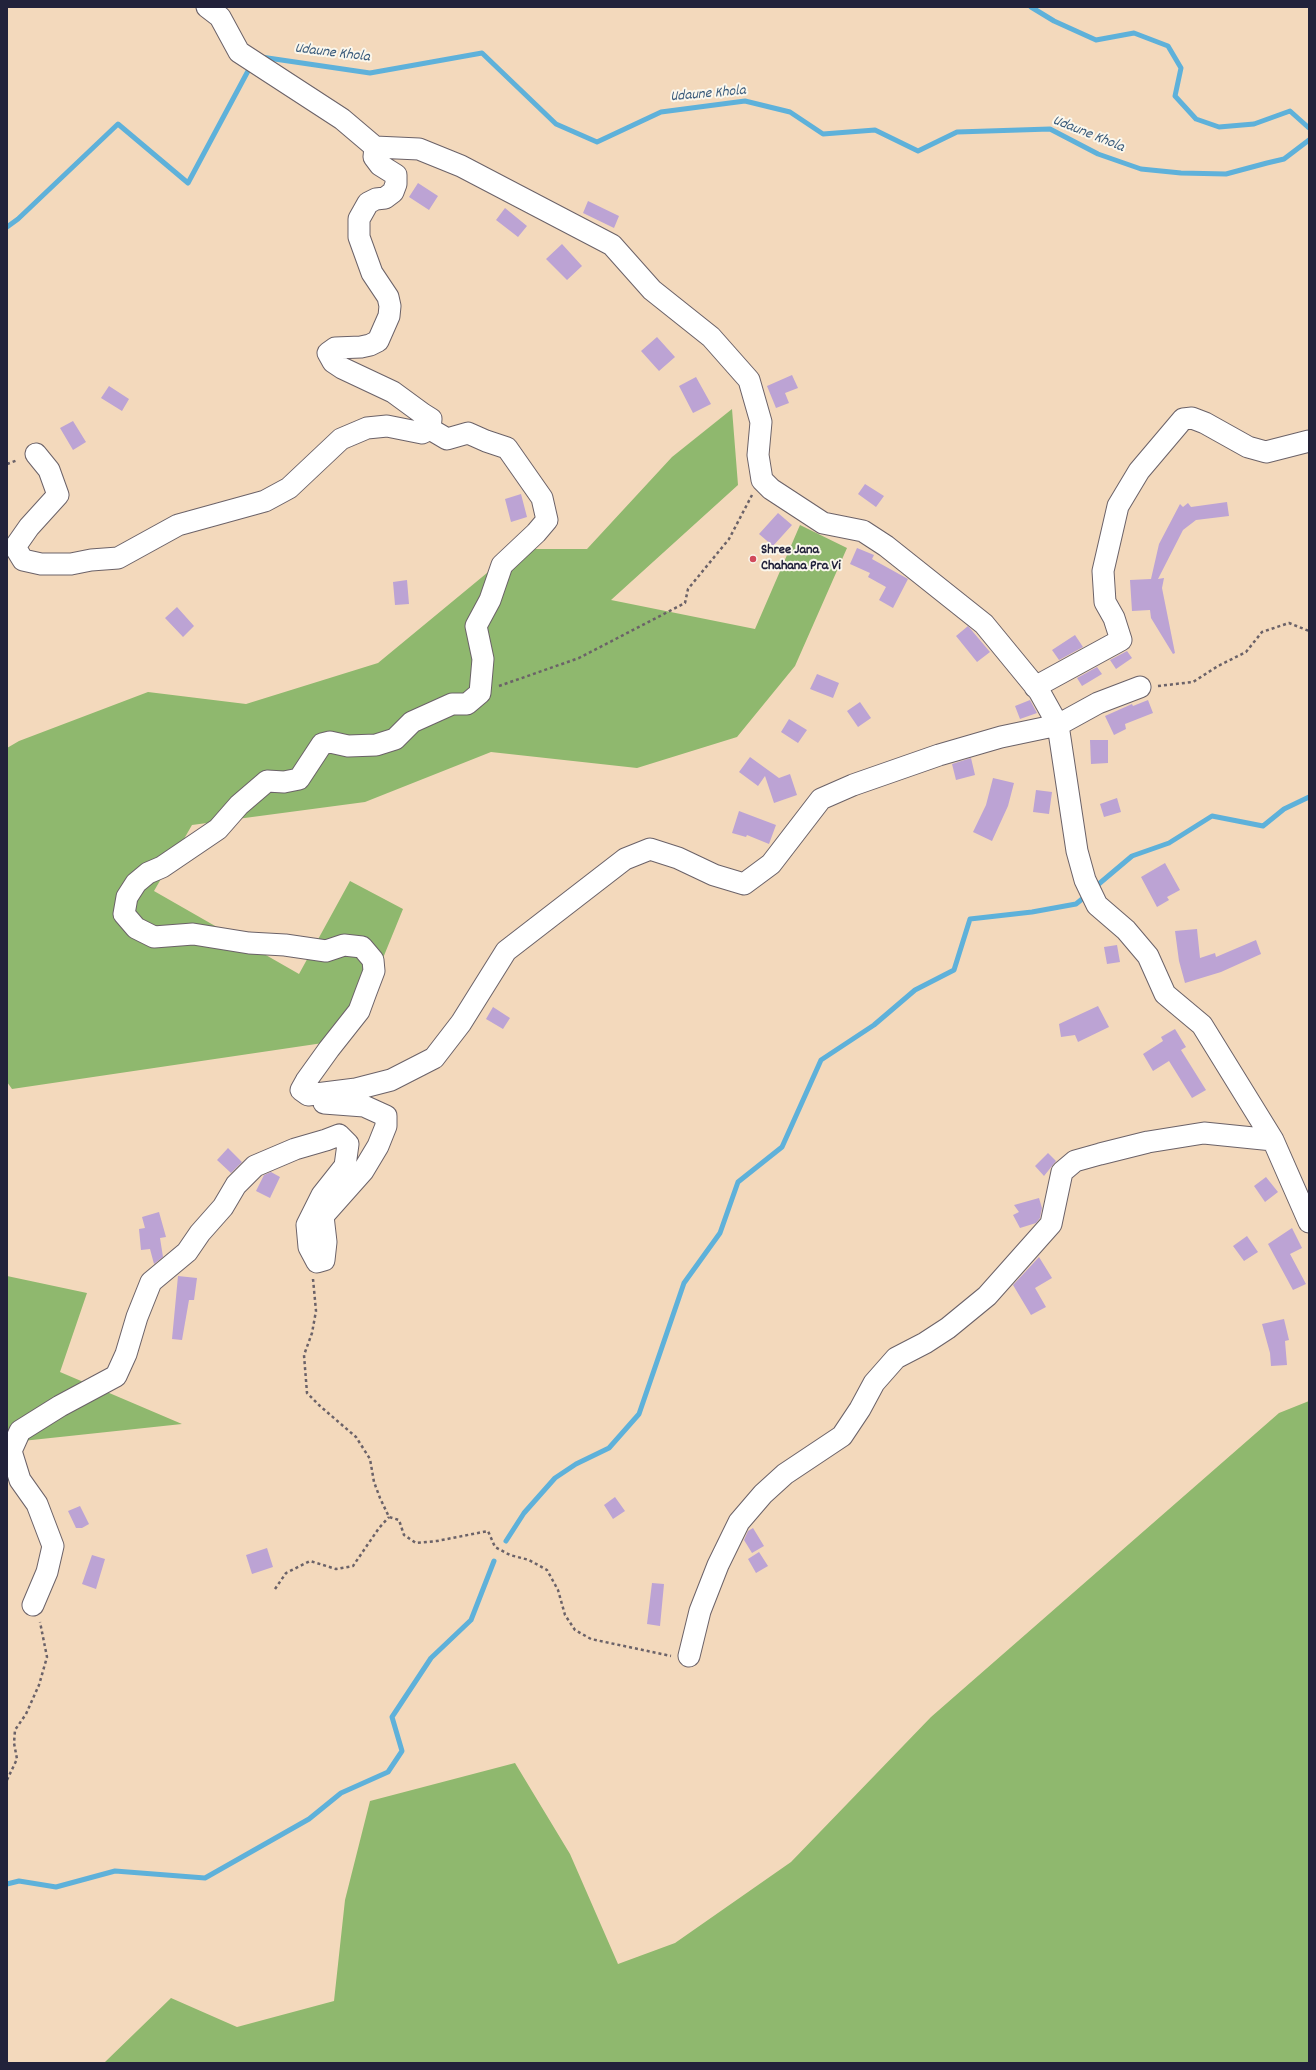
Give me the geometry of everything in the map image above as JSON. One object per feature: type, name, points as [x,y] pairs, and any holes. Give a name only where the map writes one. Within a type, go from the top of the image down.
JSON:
[{"type":"street","points":[[207,7],[220,17],[239,52],[342,119],[375,147],[419,149],[461,166],[612,245],[652,290],[711,337],[749,380],[761,422],[758,455],[762,480],[771,489],[823,523],[863,530],[886,546],[984,624],[1035,687],[1058,725],[1072,820],[1085,880],[1097,904],[1126,930],[1148,956],[1165,994],[1202,1025],[1273,1140],[1309,1222]]},
{"type":"street","points":[[375,147],[374,157],[380,165],[396,175],[396,184],[393,192],[385,198],[376,199],[368,203],[359,219],[359,237],[372,273],[388,297],[390,306],[389,316],[378,341],[361,347],[335,348],[328,353],[333,362],[342,368],[393,392],[431,419],[430,429]]},
{"type":"street","points":[[1035,687],[1121,640],[1114,618],[1105,602],[1103,571],[1118,506],[1139,471],[1182,419],[1192,418],[1205,423],[1248,448],[1266,452],[1309,441]]},
{"type":"street","points":[[36,454],[49,470],[58,495],[29,527],[15,547],[23,560],[42,564],[71,564],[91,560],[118,558],[178,525],[265,501],[289,488],[341,439],[367,428],[387,426],[422,432],[430,429]]},
{"type":"street","points":[[430,429],[447,439],[468,433],[507,448],[542,498],[547,520],[536,533],[502,565],[490,600],[476,626],[483,659],[480,693],[467,704],[452,704],[412,722],[395,739],[376,745],[348,746],[330,742],[322,744],[299,779],[284,782],[267,781],[239,805],[218,829],[162,867],[148,872],[136,883],[127,897],[124,914],[136,928],[154,936],[193,934],[249,943],[285,944],[326,951],[344,945],[362,947],[373,960],[374,971],[359,1011],[328,1049],[301,1090],[308,1095],[356,1089],[391,1080],[434,1058],[461,1023],[506,951],[625,859],[650,849],[678,858],[714,875],[744,884],[771,864],[821,799],[853,785],[939,754],[1001,737],[1058,725],[1098,703],[1140,687]]},
{"type":"street","points":[[33,1605],[47,1572],[53,1546],[37,1504],[20,1480],[11,1451],[20,1431],[60,1406],[116,1376],[126,1354],[136,1317],[151,1282],[187,1252],[200,1233],[223,1207],[236,1184],[255,1166],[295,1149],[339,1135],[348,1144],[345,1166],[322,1195],[307,1225],[309,1247],[317,1262],[324,1260],[326,1242],[323,1216],[363,1171],[378,1146],[386,1126],[386,1116],[364,1106],[324,1103],[316,1093]]},
{"type":"street","points":[[690,1656],[700,1611],[718,1565],[739,1522],[763,1494],[785,1474],[842,1436],[860,1409],[874,1383],[896,1358],[925,1343],[948,1328],[987,1296],[1051,1224],[1062,1172],[1075,1161],[1100,1154],[1148,1142],[1204,1133],[1273,1140]]},
{"type":"path","points":[[480,693],[579,658],[685,603],[688,588],[729,539],[746,504],[762,480]]},
{"type":"path","points":[[1140,687],[1172,686],[1193,682],[1218,666],[1246,652],[1262,632],[1289,623],[1309,631]]},
{"type":"path","points":[[317,1262],[313,1282],[316,1311],[304,1355],[307,1393],[356,1437],[370,1459],[374,1482],[389,1517]]},
{"type":"path","points":[[389,1517],[399,1520],[404,1535],[416,1543],[458,1538],[488,1531],[495,1547],[510,1555],[529,1560],[547,1570],[558,1590],[566,1616],[575,1630],[591,1639],[599,1641],[675,1656],[690,1656]]},
{"type":"path","points":[[275,1589],[286,1573],[310,1561],[336,1569],[353,1566],[379,1528],[389,1517]]},
{"type":"path","points":[[7,1780],[17,1759],[14,1743],[15,1730],[26,1714],[39,1685],[47,1657],[41,1626],[33,1605]]},
{"type":"green space","points":[[732,409],[738,485],[611,600],[755,629],[800,525],[847,548],[795,666],[737,737],[637,768],[491,752],[365,802],[192,825],[154,891],[299,974],[350,881],[403,909],[350,1039],[12,1089],[7,1082],[7,748],[19,741],[148,692],[246,704],[378,663],[516,549],[587,549],[672,457]]},
{"type":"green space","points":[[7,1276],[87,1293],[60,1372],[182,1424],[13,1442],[7,1441]]},
{"type":"green space","points":[[1309,1401],[1309,2063],[104,2063],[171,1998],[237,2027],[334,2001],[345,1900],[370,1801],[515,1763],[570,1854],[618,1964],[675,1943],[791,1862],[931,1717],[1279,1413]]},
{"type":"building","points":[[418,183],[438,196],[429,210],[409,197]]},
{"type":"building","points":[[588,201],[619,216],[614,228],[583,213]]},
{"type":"building","points":[[505,208],[527,226],[518,237],[496,220]]},
{"type":"building","points":[[562,244],[582,266],[567,280],[546,259]]},
{"type":"building","points":[[657,337],[675,357],[659,371],[641,351]]},
{"type":"building","points":[[792,375],[798,388],[785,393],[789,403],[776,408],[767,386]]},
{"type":"building","points":[[696,377],[711,404],[693,413],[679,386]]},
{"type":"building","points":[[109,386],[129,399],[122,411],[101,398]]},
{"type":"building","points":[[73,421],[86,442],[73,450],[60,428]]},
{"type":"building","points":[[865,484],[884,496],[876,507],[858,494]]},
{"type":"building","points":[[521,494],[527,517],[511,522],[505,499]]},
{"type":"building","points":[[1227,502],[1229,516],[1196,520],[1183,530],[1158,579],[1164,578],[1162,588],[1175,653],[1173,654],[1151,618],[1150,610],[1132,611],[1130,580],[1151,579],[1159,544],[1180,504],[1183,507],[1188,503],[1191,507]]},
{"type":"building","points":[[778,513],[792,525],[773,546],[759,534]]},
{"type":"building","points":[[857,548],[874,555],[872,559],[908,579],[893,608],[879,600],[886,587],[868,577],[870,573],[850,564]]},
{"type":"building","points":[[407,580],[409,604],[395,605],[393,582]]},
{"type":"building","points":[[177,607],[194,626],[183,637],[165,618]]},
{"type":"building","points":[[968,626],[990,652],[977,662],[956,636]]},
{"type":"building","points":[[1075,635],[1083,647],[1059,660],[1052,650]]},
{"type":"building","points":[[1127,651],[1132,658],[1116,669],[1110,660]]},
{"type":"building","points":[[1097,667],[1102,674],[1082,686],[1077,678]]},
{"type":"building","points":[[817,674],[839,683],[833,698],[810,689]]},
{"type":"building","points":[[1030,700],[1037,713],[1020,719],[1015,706]]},
{"type":"building","points":[[1148,700],[1153,713],[1125,724],[1126,729],[1114,735],[1105,716],[1132,704],[1133,706]]},
{"type":"building","points":[[860,702],[871,718],[858,727],[847,711]]},
{"type":"building","points":[[789,719],[807,730],[798,743],[781,732]]},
{"type":"building","points":[[1090,740],[1108,740],[1108,763],[1091,764]]},
{"type":"building","points":[[750,757],[779,778],[790,774],[797,795],[774,803],[765,776],[758,786],[739,772]]},
{"type":"building","points":[[971,758],[975,775],[956,780],[952,764]]},
{"type":"building","points":[[993,778],[1014,783],[1008,806],[992,841],[973,832],[986,805]]},
{"type":"building","points":[[1036,790],[1052,792],[1049,814],[1033,812]]},
{"type":"building","points":[[1117,798],[1121,812],[1104,817],[1100,804]]},
{"type":"building","points":[[739,811],[776,825],[769,844],[747,835],[746,837],[732,833]]},
{"type":"building","points":[[1165,863],[1180,890],[1167,897],[1169,900],[1157,907],[1141,877]]},
{"type":"building","points":[[1197,929],[1200,958],[1215,953],[1216,957],[1256,940],[1261,954],[1221,972],[1185,983],[1179,961],[1175,931]]},
{"type":"building","points":[[1117,945],[1120,962],[1107,964],[1104,947]]},
{"type":"building","points":[[1098,1006],[1109,1027],[1078,1042],[1075,1035],[1061,1037],[1059,1024]]},
{"type":"building","points":[[493,1007],[510,1018],[503,1029],[486,1019]]},
{"type":"building","points":[[1175,1029],[1186,1047],[1181,1050],[1206,1090],[1192,1098],[1169,1061],[1153,1071],[1143,1054],[1163,1041],[1161,1037]]},
{"type":"building","points":[[228,1148],[242,1162],[231,1173],[217,1160]]},
{"type":"building","points":[[1048,1153],[1056,1161],[1044,1176],[1035,1166]]},
{"type":"building","points":[[271,1172],[280,1177],[270,1198],[256,1191],[264,1175]]},
{"type":"building","points":[[1266,1177],[1278,1192],[1265,1202],[1254,1186]]},
{"type":"building","points":[[1039,1198],[1042,1208],[1040,1218],[1036,1223],[1020,1228],[1013,1215],[1019,1212],[1014,1205]]},
{"type":"building","points":[[159,1212],[166,1237],[160,1238],[163,1257],[154,1264],[150,1249],[141,1250],[139,1229],[145,1228],[142,1217]]},
{"type":"building","points":[[1292,1228],[1302,1248],[1290,1254],[1306,1284],[1293,1290],[1268,1244]]},
{"type":"building","points":[[1247,1236],[1258,1252],[1244,1261],[1233,1246]]},
{"type":"building","points":[[1039,1257],[1052,1278],[1035,1288],[1046,1307],[1031,1315],[1013,1285]]},
{"type":"building","points":[[178,1276],[197,1278],[194,1300],[189,1300],[182,1340],[172,1339]]},
{"type":"building","points":[[1284,1319],[1289,1340],[1285,1341],[1287,1365],[1271,1366],[1270,1353],[1262,1324]]},
{"type":"building","points":[[615,1497],[625,1511],[613,1519],[604,1505]]},
{"type":"building","points":[[80,1506],[89,1524],[82,1528],[76,1528],[68,1511]]},
{"type":"building","points":[[753,1528],[764,1546],[752,1553],[744,1540],[748,1531]]},
{"type":"building","points":[[267,1548],[273,1567],[252,1574],[246,1555]]},
{"type":"building","points":[[759,1552],[768,1566],[756,1573],[748,1559]]},
{"type":"building","points":[[92,1555],[105,1559],[96,1589],[82,1584]]},
{"type":"building","points":[[652,1583],[664,1584],[660,1626],[647,1624]]},
{"type":"waterway","points":[[1031,7],[1054,21],[1096,40],[1134,33],[1168,46],[1181,68],[1175,96],[1196,119],[1219,127],[1254,124],[1290,111],[1309,128]]},
{"type":"waterway","name":"Udaune Khola","points":[[261,57],[370,73],[482,53],[556,124],[597,142],[661,112],[745,101],[790,112],[823,134],[875,130],[918,151],[957,132],[1050,129],[1098,154],[1141,169],[1181,173],[1226,174],[1284,159],[1309,140]]},
{"type":"waterway","name":"Udaune Khola","points":[[7,227],[18,219],[118,124],[188,183],[248,71]]},
{"type":"waterway","points":[[1094,888],[1132,856],[1169,843],[1212,816],[1263,826],[1284,809],[1309,797]]},
{"type":"waterway","points":[[506,1541],[524,1513],[555,1478],[576,1464],[609,1448],[639,1414],[684,1283],[720,1233],[738,1182],[782,1147],[821,1060],[874,1025],[915,990],[954,970],[970,919],[1032,912],[1076,904],[1087,895]]},
{"type":"waterway","points":[[7,1884],[19,1881],[56,1887],[115,1871],[205,1878],[309,1819],[341,1793],[388,1772],[402,1751],[392,1717],[431,1658],[471,1620],[494,1561]]},
{"type":"place","name":"Shree Jana Chahana Pra Vi","points":[[753,559]]}]
